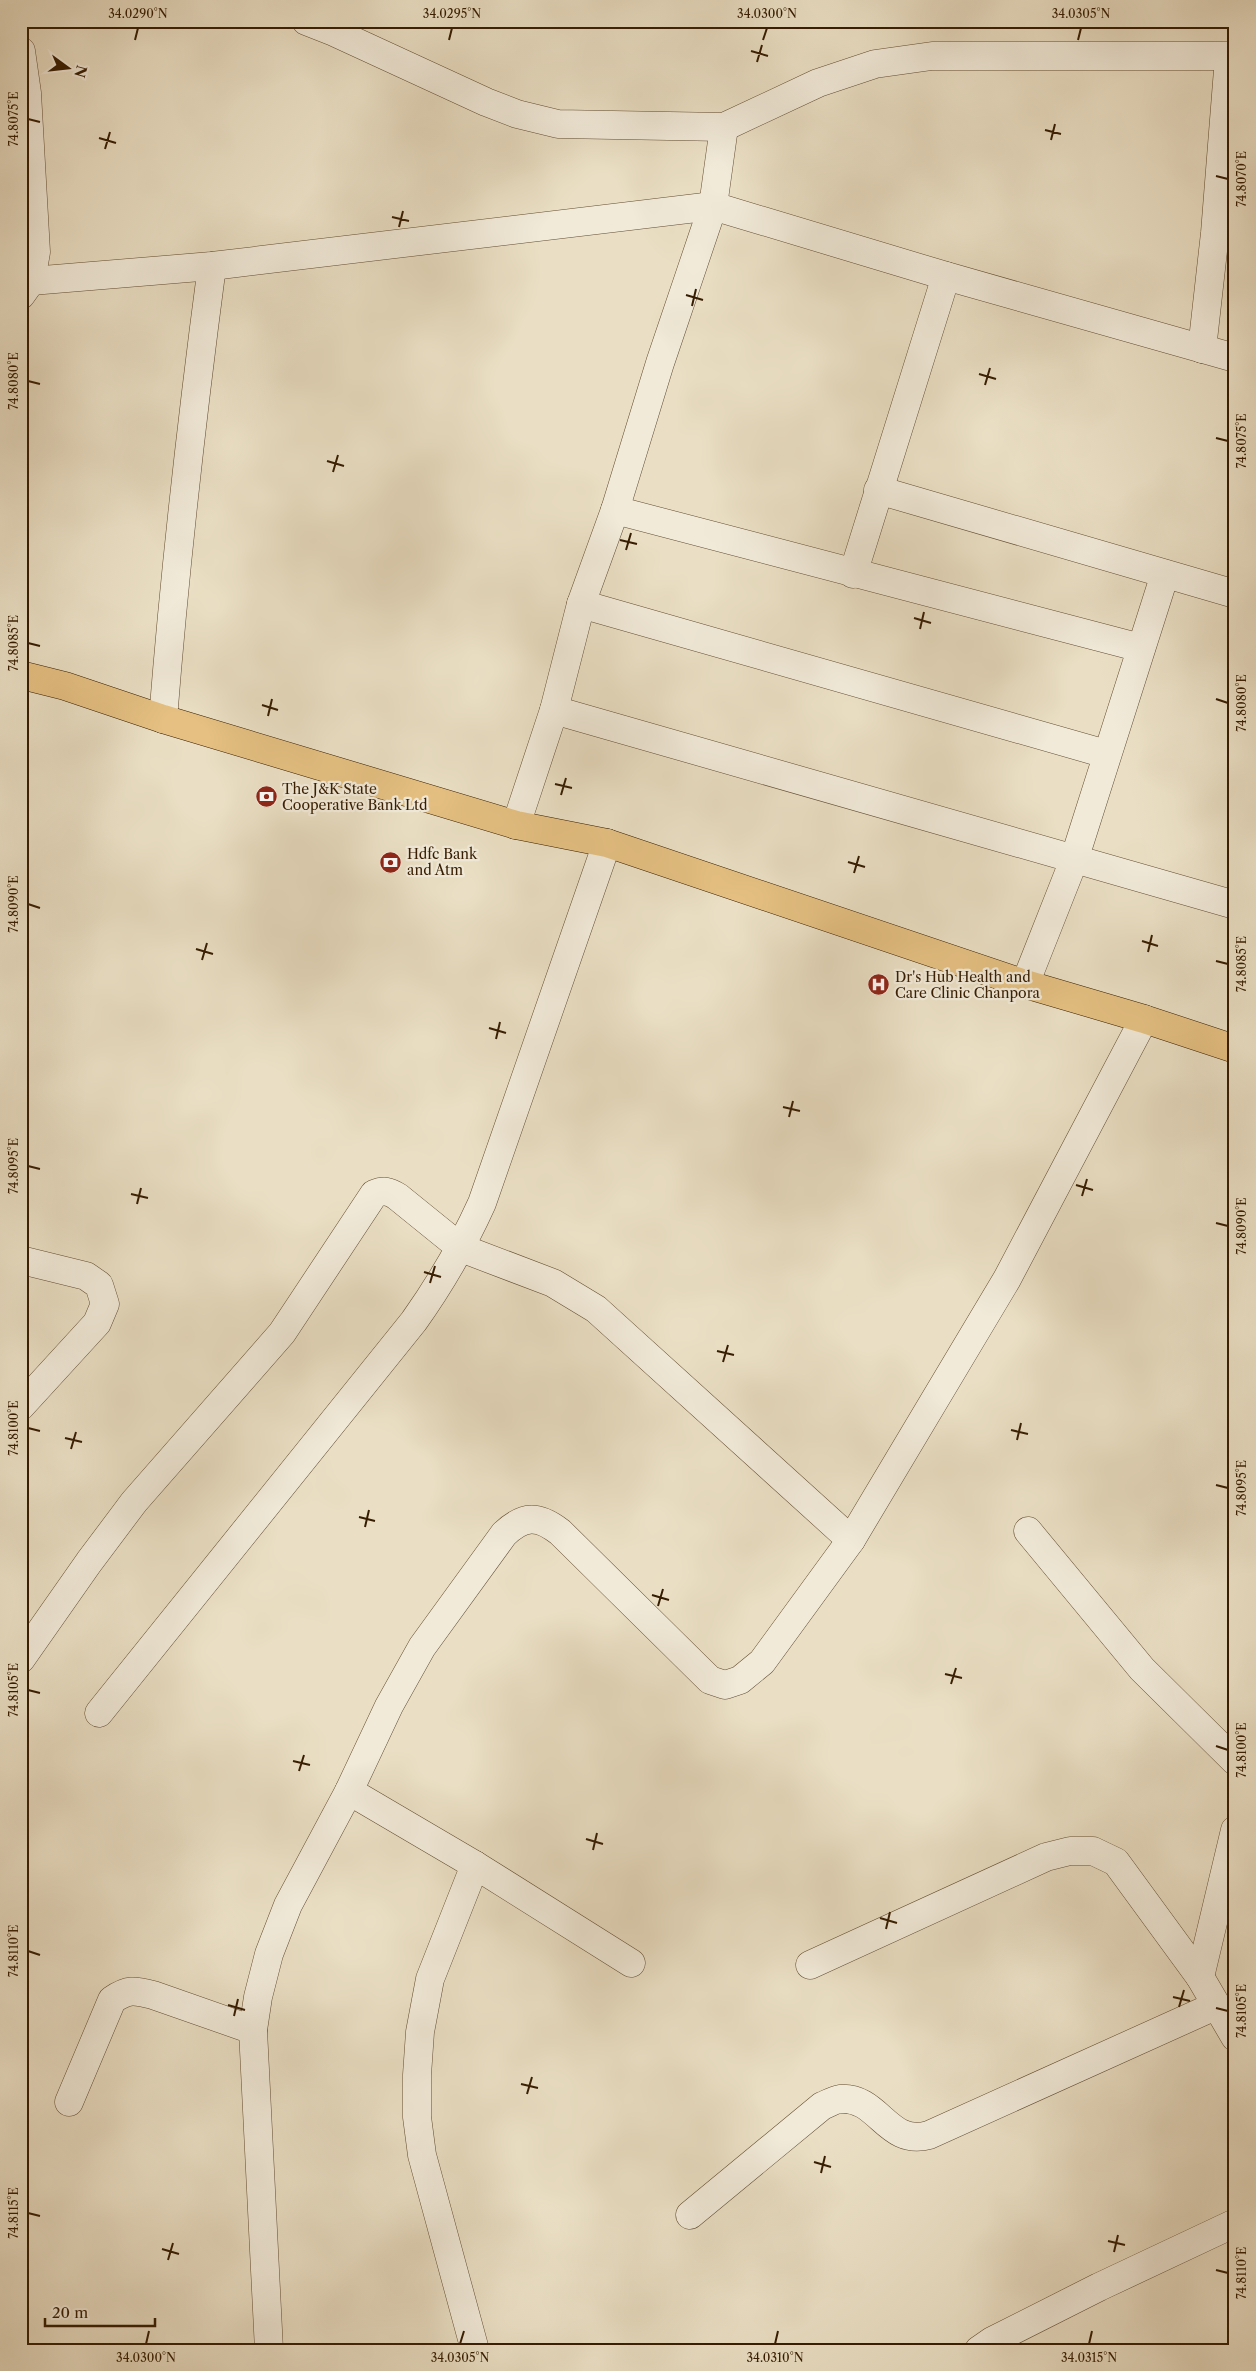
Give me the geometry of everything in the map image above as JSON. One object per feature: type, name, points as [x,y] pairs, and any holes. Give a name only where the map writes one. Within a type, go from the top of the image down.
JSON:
[{"type":"main road","points":[[21,675],[65,686],[163,718],[516,825],[607,843],[1025,984],[1144,1019],[1235,1049]]},
{"type":"street","points":[[306,21],[486,102],[517,114],[558,124],[724,127],[818,83],[875,64],[932,56],[1232,56],[1225,235],[1202,349]]},
{"type":"street","points":[[21,51],[27,93],[36,252],[26,288],[713,206],[946,276],[1235,358]]},
{"type":"street","points":[[516,825],[554,710],[580,604],[614,510],[660,363],[713,206],[724,127]]},
{"type":"street","points":[[163,718],[174,578],[186,463],[212,266]]},
{"type":"street","points":[[853,574],[946,276]]},
{"type":"street","points":[[878,490],[1235,594]]},
{"type":"street","points":[[614,510],[1140,648]]},
{"type":"street","points":[[1025,984],[1074,860],[1164,574]]},
{"type":"street","points":[[580,604],[1106,754]]},
{"type":"street","points":[[554,710],[1235,905]]},
{"type":"street","points":[[98,1713],[414,1321],[443,1280],[462,1248],[486,1194],[607,843]]},
{"type":"street","points":[[269,2350],[253,2030],[258,1997],[268,1954],[288,1905],[350,1790],[389,1706],[422,1647],[504,1534],[516,1523],[532,1519],[547,1521],[560,1532],[710,1680],[725,1685],[740,1680],[762,1662],[851,1540],[1007,1279],[1144,1019]]},
{"type":"street","points":[[21,1659],[134,1502],[282,1333],[374,1194],[382,1191],[390,1192],[462,1248],[553,1283],[596,1309],[851,1540]]},
{"type":"street","points":[[21,1260],[86,1276],[99,1285],[105,1304],[98,1323],[21,1406]]},
{"type":"street","points":[[1028,1531],[1142,1670],[1235,1761]]},
{"type":"street","points":[[350,1790],[475,1865],[631,1963]]},
{"type":"street","points":[[1200,1977],[1235,1830]]},
{"type":"street","points":[[810,1965],[1046,1857],[1070,1851],[1093,1851],[1116,1862],[1200,1977],[1215,2006],[1235,2037]]},
{"type":"street","points":[[475,1865],[430,1979],[420,2032],[417,2075],[418,2117],[422,2155],[475,2350]]},
{"type":"street","points":[[69,2102],[112,2000],[125,1991],[140,1991],[253,2030]]},
{"type":"street","points":[[690,2215],[822,2106],[839,2099],[855,2101],[872,2110],[897,2132],[915,2139],[929,2135],[1215,2006]]},
{"type":"street","points":[[980,2350],[992,2341],[1099,2287],[1235,2223]]},
{"type":"building","points":[[21,471],[25,492],[21,493]]},
{"type":"place","name":"The J&K State Cooperative Bank Ltd","points":[[266,797]]},
{"type":"place","name":"Hdfc Bank and Atm","points":[[391,862]]},
{"type":"place","name":"Dr's Hub Health and Care Clinic Chanpora","points":[[879,985]]}]
